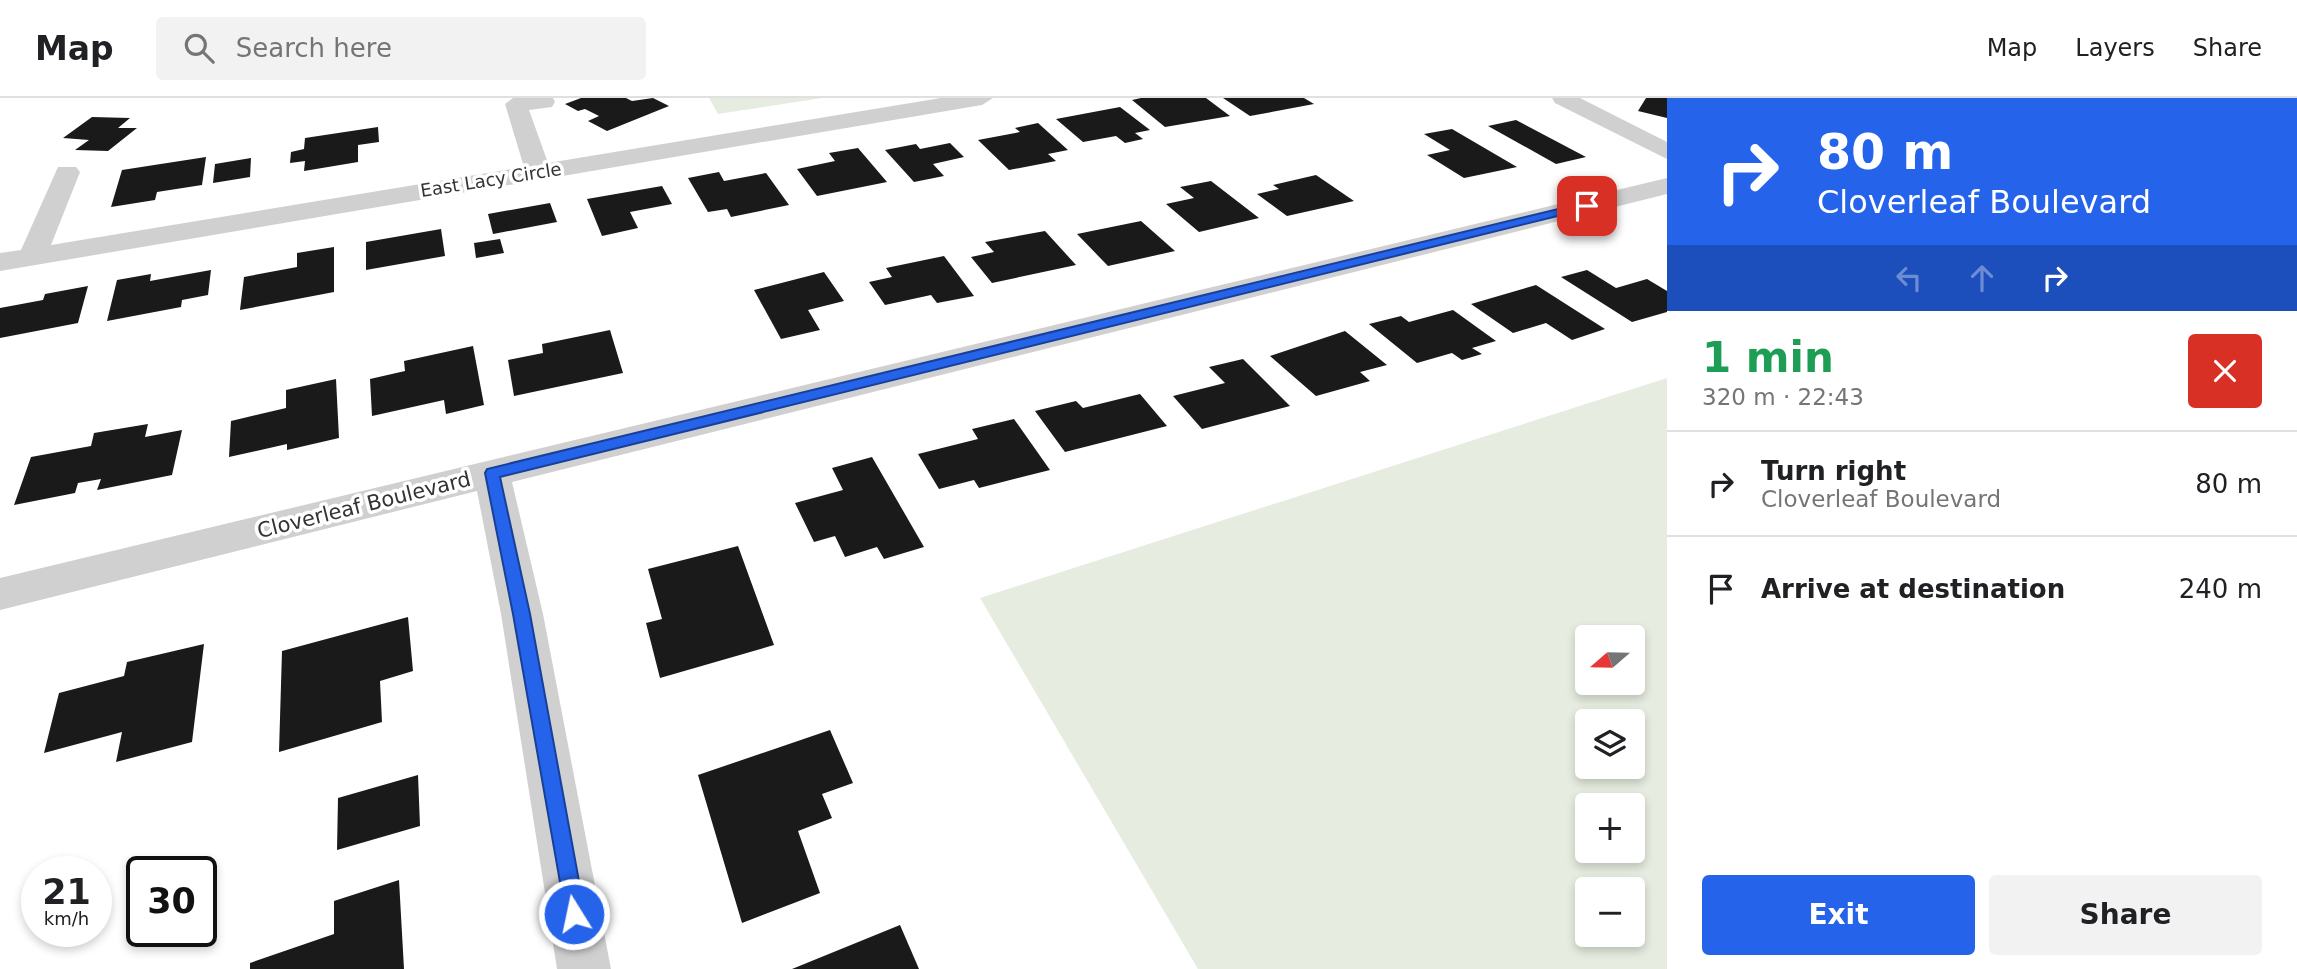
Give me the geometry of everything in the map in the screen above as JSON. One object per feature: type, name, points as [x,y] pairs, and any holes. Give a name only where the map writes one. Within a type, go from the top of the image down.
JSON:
[{"type":"street","name":"East Lacy Circle","points":[[0,262],[982,98]]},
{"type":"street","points":[[1563,98],[1667,152]]},
{"type":"street","points":[[538,172],[516,104],[544,102]]},
{"type":"street","points":[[32,257],[66,172]]},
{"type":"street","name":"Cloverleaf Boulevard","points":[[0,594],[1667,186]]},
{"type":"street","points":[[492,473],[522,614],[584,969]]},
{"type":"shaded area","points":[[709,98],[822,98],[718,114]]},
{"type":"shaded area","points":[[1667,378],[1667,969],[1198,969],[980,598]]},
{"type":"building","points":[[581,98],[626,98],[632,101],[653,98],[669,106],[607,131],[588,121],[599,116],[585,109],[578,111],[565,104]]},
{"type":"building","points":[[1206,98],[1230,116],[1165,127],[1132,100]]},
{"type":"building","points":[[1223,98],[1304,98],[1314,104],[1250,116]]},
{"type":"building","points":[[1646,98],[1667,98],[1667,118],[1638,111]]},
{"type":"building","points":[[1120,107],[1150,130],[1135,133],[1143,139],[1125,143],[1116,136],[1083,142],[1056,119]]},
{"type":"building","points":[[92,117],[130,118],[118,128],[137,128],[108,151],[75,150],[89,140],[63,138]]},
{"type":"building","points":[[1516,120],[1586,157],[1556,164],[1488,126]]},
{"type":"building","points":[[1038,123],[1068,150],[1048,154],[1056,161],[1009,170],[978,140],[1020,132],[1015,128]]},
{"type":"building","points":[[378,127],[379,142],[358,145],[358,162],[304,171],[305,161],[290,163],[291,152],[304,149],[305,138]]},
{"type":"building","points":[[1452,129],[1517,167],[1464,178],[1427,155],[1450,150],[1424,134]]},
{"type":"building","points":[[950,143],[964,157],[933,164],[944,176],[914,182],[885,150],[916,144],[920,149]]},
{"type":"building","points":[[858,148],[887,182],[817,196],[797,169],[835,161],[829,153]]},
{"type":"building","points":[[206,157],[202,185],[157,192],[155,200],[111,207],[122,170]]},
{"type":"building","points":[[251,158],[250,177],[213,183],[215,164]]},
{"type":"building","points":[[719,172],[724,181],[766,173],[789,205],[731,217],[727,209],[708,212],[688,178]]},
{"type":"building","points":[[1316,175],[1354,201],[1287,216],[1257,194],[1279,189],[1273,185]]},
{"type":"building","points":[[1211,181],[1259,218],[1199,232],[1166,204],[1194,198],[1180,187]]},
{"type":"building","points":[[662,186],[672,204],[630,212],[638,228],[602,236],[587,199]]},
{"type":"building","points":[[550,203],[557,222],[493,234],[488,214]]},
{"type":"building","points":[[1141,221],[1175,251],[1108,266],[1077,234]]},
{"type":"building","points":[[441,229],[445,256],[366,270],[366,242]]},
{"type":"building","points":[[1045,231],[1076,265],[992,283],[971,257],[994,252],[985,242]]},
{"type":"building","points":[[500,239],[504,253],[476,258],[474,243]]},
{"type":"building","points":[[334,247],[334,292],[240,310],[244,277],[297,267],[297,253]]},
{"type":"building","points":[[944,256],[974,296],[937,303],[931,295],[885,305],[869,282],[892,277],[886,268]]},
{"type":"building","points":[[211,270],[208,295],[182,300],[181,307],[107,321],[117,280],[151,274],[150,281]]},
{"type":"building","points":[[1587,270],[1616,288],[1647,279],[1667,291],[1667,312],[1632,322],[1561,277]]},
{"type":"building","points":[[824,272],[844,301],[808,310],[820,330],[781,339],[754,290]]},
{"type":"building","points":[[1536,285],[1605,329],[1572,340],[1546,323],[1513,333],[1471,304]]},
{"type":"building","points":[[88,286],[78,323],[0,338],[0,308],[43,300],[45,294]]},
{"type":"building","points":[[1453,310],[1496,341],[1472,348],[1482,354],[1462,360],[1452,353],[1417,363],[1369,324],[1401,316],[1409,322]]},
{"type":"building","points":[[610,330],[623,373],[514,396],[508,360],[543,353],[542,344]]},
{"type":"building","points":[[1345,331],[1387,365],[1360,372],[1370,381],[1316,396],[1270,356]]},
{"type":"building","points":[[473,346],[484,405],[446,414],[444,400],[372,416],[370,379],[405,371],[404,361]]},
{"type":"building","points":[[1243,359],[1290,406],[1202,429],[1173,396],[1225,383],[1209,367]]},
{"type":"building","points":[[336,379],[339,438],[287,450],[287,444],[229,457],[231,421],[286,408],[286,390]]},
{"type":"building","points":[[1140,394],[1167,426],[1065,452],[1035,411],[1076,401],[1083,408]]},
{"type":"building","points":[[1014,419],[1050,470],[979,488],[974,480],[939,489],[918,454],[978,439],[972,429]]},
{"type":"building","points":[[148,424],[145,437],[182,430],[172,475],[97,490],[101,479],[78,483],[75,493],[14,505],[31,457],[91,446],[94,433]]},
{"type":"building","points":[[872,457],[924,547],[884,559],[877,547],[845,557],[835,536],[814,542],[795,503],[843,490],[832,468]]},
{"type":"building","points":[[738,546],[774,645],[660,678],[646,623],[662,619],[648,569]]},
{"type":"building","points":[[408,617],[413,671],[380,681],[382,722],[279,752],[282,651]]},
{"type":"building","points":[[204,644],[192,742],[116,762],[122,732],[44,753],[59,693],[124,676],[127,662]]},
{"type":"building","points":[[830,730],[853,783],[822,794],[832,818],[798,831],[820,893],[742,923],[698,775]]},
{"type":"building","points":[[418,775],[420,826],[337,850],[338,798]]},
{"type":"building","points":[[399,880],[404,969],[250,969],[250,963],[334,934],[334,901]]},
{"type":"building","points":[[900,925],[919,969],[792,969]]},
{"type":"route","points":[[574,914],[522,614],[492,473],[1587,206]]}]
